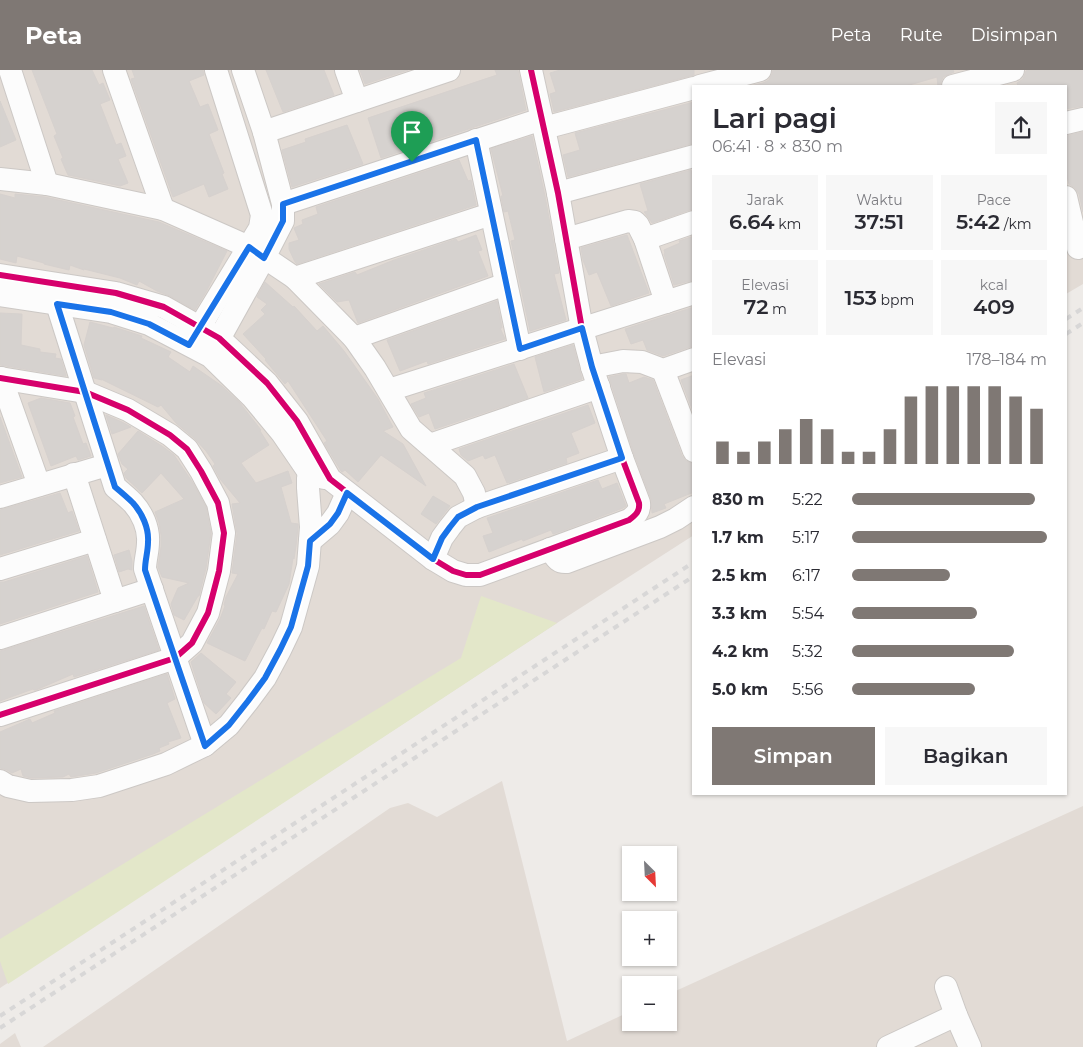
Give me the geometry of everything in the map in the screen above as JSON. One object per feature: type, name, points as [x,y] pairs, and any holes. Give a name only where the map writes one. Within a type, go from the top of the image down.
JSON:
[{"type":"street","points":[[10,70],[47,184]]},
{"type":"street","points":[[114,70],[163,209]]},
{"type":"street","points":[[216,70],[262,215],[256,252]]},
{"type":"street","points":[[204,341],[256,252],[283,221],[283,204],[264,132],[243,70]]},
{"type":"street","points":[[346,70],[356,101]]},
{"type":"street","points":[[264,132],[449,70]]},
{"type":"street","points":[[0,274],[116,293],[164,307],[204,341],[282,433],[327,478],[433,559],[454,571],[466,575],[480,575],[629,520],[637,513],[639,503],[622,458],[582,328],[558,192],[531,70]]},
{"type":"street","points":[[705,85],[760,70]]},
{"type":"street","points":[[967,81],[1014,70]]},
{"type":"street","points":[[283,204],[476,140],[692,88]]},
{"type":"street","points":[[1067,124],[1083,119]]},
{"type":"street","points":[[476,140],[520,349]]},
{"type":"street","points":[[558,192],[692,157]]},
{"type":"street","points":[[0,179],[47,184],[163,209],[256,252],[295,278],[354,338],[389,390],[411,429],[465,476],[474,493],[477,507]]},
{"type":"street","points":[[1067,201],[1078,248]]},
{"type":"street","points":[[295,278],[491,214]]},
{"type":"street","points":[[566,239],[628,220],[635,222],[645,239],[666,302]]},
{"type":"street","points":[[645,239],[692,223]]},
{"type":"street","points":[[354,338],[506,284]]},
{"type":"street","points":[[389,390],[692,294]]},
{"type":"street","points":[[0,295],[111,312],[204,341]]},
{"type":"street","points":[[57,304],[115,487],[133,502],[144,519],[149,540],[145,570],[205,746]]},
{"type":"street","points":[[430,445],[596,377],[623,360],[642,362],[663,370],[692,360]]},
{"type":"street","points":[[663,370],[692,446]]},
{"type":"street","points":[[0,715],[175,658],[192,643],[208,613],[219,571],[224,533],[218,502],[187,448],[170,435],[128,410],[85,392],[0,378],[39,485]]},
{"type":"street","points":[[433,559],[442,538],[458,517],[477,507],[622,458]]},
{"type":"street","points":[[0,497],[108,465]]},
{"type":"street","points":[[74,474],[115,601]]},
{"type":"street","points":[[0,781],[8,786],[30,791],[72,790],[98,786],[158,767],[205,746],[229,725],[265,678],[291,627],[308,566],[311,526],[308,478],[327,478]]},
{"type":"street","points":[[310,541],[330,524],[338,513],[327,478]]},
{"type":"street","points":[[550,549],[558,561],[567,562],[660,528],[692,508]]},
{"type":"street","points":[[0,569],[95,540]]},
{"type":"street","points":[[0,638],[152,588]]},
{"type":"street","points":[[946,987],[970,1047]]},
{"type":"street","points":[[888,1047],[956,1015]]},
{"type":"shaded area","points":[[0,70],[1083,70],[1083,284],[1067,293],[1067,85],[692,85],[692,536],[0,988]]},
{"type":"shaded area","points":[[502,781],[567,1041],[622,1015],[622,1031],[677,1031],[677,990],[1083,806],[1083,1047],[43,1047],[390,808],[408,803],[437,817]]},
{"type":"shaded area","points":[[15,1033],[21,1047],[0,1047],[0,1044]]},
{"type":"green space","points":[[481,596],[557,623],[8,984],[0,961],[0,939],[461,658]]},
{"type":"building","points":[[32,70],[92,70],[99,85],[103,83],[110,100],[100,104],[116,145],[121,143],[126,156],[118,159],[128,183],[120,186],[68,175],[54,136],[57,134]]},
{"type":"building","points":[[132,70],[203,70],[204,75],[189,81],[200,107],[208,104],[218,130],[209,134],[228,189],[209,197],[204,184],[173,197],[131,79],[135,78]]},
{"type":"building","points":[[266,70],[324,70],[334,95],[283,112]]},
{"type":"building","points":[[360,70],[408,70],[365,84]]},
{"type":"building","points":[[495,70],[518,70],[526,110],[381,158],[368,118],[497,75]]},
{"type":"building","points":[[560,70],[694,70],[694,75],[554,112],[550,94],[556,92],[550,73]]},
{"type":"building","points":[[773,70],[953,70],[954,72],[943,77],[940,85],[938,85],[937,77],[909,85],[754,85],[769,80]]},
{"type":"building","points":[[1083,70],[1083,106],[1067,109],[1067,85],[1018,85],[1017,83],[1023,79],[1026,71]]},
{"type":"building","points":[[0,101],[16,140],[0,147]]},
{"type":"building","points":[[692,103],[692,144],[568,177],[563,155],[580,150],[575,133]]},
{"type":"building","points":[[347,125],[363,164],[292,187],[282,150],[306,142],[305,139]]},
{"type":"building","points":[[1083,132],[1083,212],[1079,194],[1069,184],[1067,177],[1067,136]]},
{"type":"building","points":[[532,136],[559,273],[554,274],[566,320],[530,331],[511,241],[515,240],[508,211],[504,212],[501,196],[503,196],[491,149]]},
{"type":"building","points":[[459,160],[468,181],[471,180],[476,205],[297,264],[295,262],[289,249],[289,243],[299,240],[294,228],[303,224],[302,220],[318,214],[316,207]]},
{"type":"building","points":[[691,170],[692,210],[652,223],[644,212],[648,211],[640,184]]},
{"type":"building","points":[[0,194],[15,198],[15,194],[45,197],[159,222],[227,251],[195,310],[139,281],[137,285],[120,278],[70,265],[69,270],[17,256],[16,263],[0,259]]},
{"type":"building","points":[[476,235],[482,250],[478,251],[488,276],[358,323],[349,300],[337,302],[319,284],[355,272],[357,275],[456,239],[458,242]]},
{"type":"building","points":[[627,235],[649,293],[611,306],[597,272],[589,275],[581,248]]},
{"type":"building","points":[[692,237],[692,280],[674,285],[664,250],[680,243],[679,241]]},
{"type":"building","points":[[265,282],[294,306],[317,331],[323,326],[344,351],[378,399],[393,427],[383,431],[403,444],[426,486],[381,455],[358,482],[345,470],[341,471],[324,443],[327,441],[288,381],[285,384],[266,359],[243,334],[265,314],[261,310],[267,304],[257,297]]},
{"type":"building","points":[[497,301],[502,328],[500,328],[505,339],[428,364],[427,361],[400,371],[387,340]]},
{"type":"building","points":[[692,308],[692,347],[663,356],[647,350],[643,340],[631,344],[625,329]]},
{"type":"building","points":[[0,313],[22,314],[21,345],[40,349],[40,352],[56,354],[55,358],[61,359],[66,376],[0,365]]},
{"type":"building","points":[[90,322],[142,336],[141,338],[171,352],[168,357],[190,372],[193,366],[222,386],[240,403],[261,430],[269,445],[241,463],[256,483],[288,471],[292,483],[281,487],[291,523],[298,524],[289,584],[276,612],[272,611],[264,629],[262,628],[245,661],[207,643],[220,619],[226,597],[238,574],[232,573],[237,534],[232,504],[240,503],[220,479],[213,466],[215,464],[206,451],[176,423],[161,405],[158,407],[101,379],[94,378],[84,345]]},
{"type":"building","points":[[573,345],[582,379],[544,392],[535,357]]},
{"type":"building","points":[[514,364],[528,398],[435,429],[429,413],[419,417],[411,404],[426,398],[424,393]]},
{"type":"building","points":[[626,374],[629,383],[644,377],[653,380],[682,456],[686,461],[692,463],[692,493],[664,504],[666,508],[652,513],[651,499],[609,377]]},
{"type":"building","points":[[692,376],[692,409],[681,380]]},
{"type":"building","points":[[41,398],[70,403],[83,444],[86,443],[91,456],[78,460],[76,456],[51,466],[28,403]]},
{"type":"building","points":[[588,405],[595,423],[571,433],[579,453],[566,458],[567,463],[507,483],[495,455],[485,459],[483,455],[468,461],[461,455],[459,449]]},
{"type":"building","points":[[106,415],[122,422],[131,427],[112,434]]},
{"type":"building","points":[[0,417],[22,477],[0,483]]},
{"type":"building","points":[[138,431],[174,455],[193,483],[206,507],[211,533],[206,568],[199,596],[184,620],[174,615],[171,604],[178,588],[189,583],[162,577],[158,567],[161,535],[155,512],[184,499],[161,473],[142,493],[126,478],[124,473],[128,469],[122,464],[118,454]]},
{"type":"building","points":[[598,480],[602,489],[617,483],[626,506],[565,530],[553,534],[551,530],[489,552],[483,536],[493,533],[487,518]]},
{"type":"building","points":[[60,493],[68,513],[72,511],[79,531],[0,555],[0,510]]},
{"type":"building","points":[[433,496],[450,506],[436,524],[421,514]]},
{"type":"building","points":[[129,550],[132,570],[128,569],[119,572],[114,555]]},
{"type":"building","points":[[87,556],[98,592],[0,624],[0,582]]},
{"type":"building","points":[[144,606],[159,650],[74,677],[73,674],[36,690],[33,689],[0,701],[0,651]]},
{"type":"building","points":[[201,653],[236,682],[226,694],[231,698],[216,714],[204,703],[191,662]]},
{"type":"building","points":[[167,674],[175,699],[167,703],[181,738],[168,742],[169,744],[159,748],[160,751],[96,773],[71,777],[69,774],[63,777],[31,778],[23,776],[21,769],[12,773],[0,768],[0,732],[30,719],[32,723],[55,713],[54,711]]},
{"type":"railway","points":[[1067,318],[1083,308]]},
{"type":"railway","points":[[1067,333],[1083,323]]},
{"type":"railway","points":[[0,1016],[692,563]]},
{"type":"railway","points":[[0,1028],[692,577]]},
{"type":"cycle path","points":[[0,275],[116,293],[164,307],[219,338],[267,383],[297,421],[330,479],[433,559],[453,571],[466,575],[480,575],[629,520],[637,513],[639,503],[592,367],[582,329],[558,193],[531,70]]},
{"type":"cycle path","points":[[0,378],[85,392],[128,410],[170,435],[187,449],[201,471],[218,503],[224,533],[219,571],[208,613],[192,643],[175,658],[0,715]]},
{"type":"route","points":[[476,140],[520,349],[582,328],[592,367],[622,458],[477,507],[458,517],[442,538],[433,559],[347,493],[338,513],[330,524],[310,541],[308,566],[291,627],[265,678],[229,725],[205,746],[145,570],[149,540],[144,519],[133,502],[115,487],[57,304],[111,312],[149,324],[189,345],[249,247],[264,258],[283,221],[283,204],[412,162],[476,140]]}]
